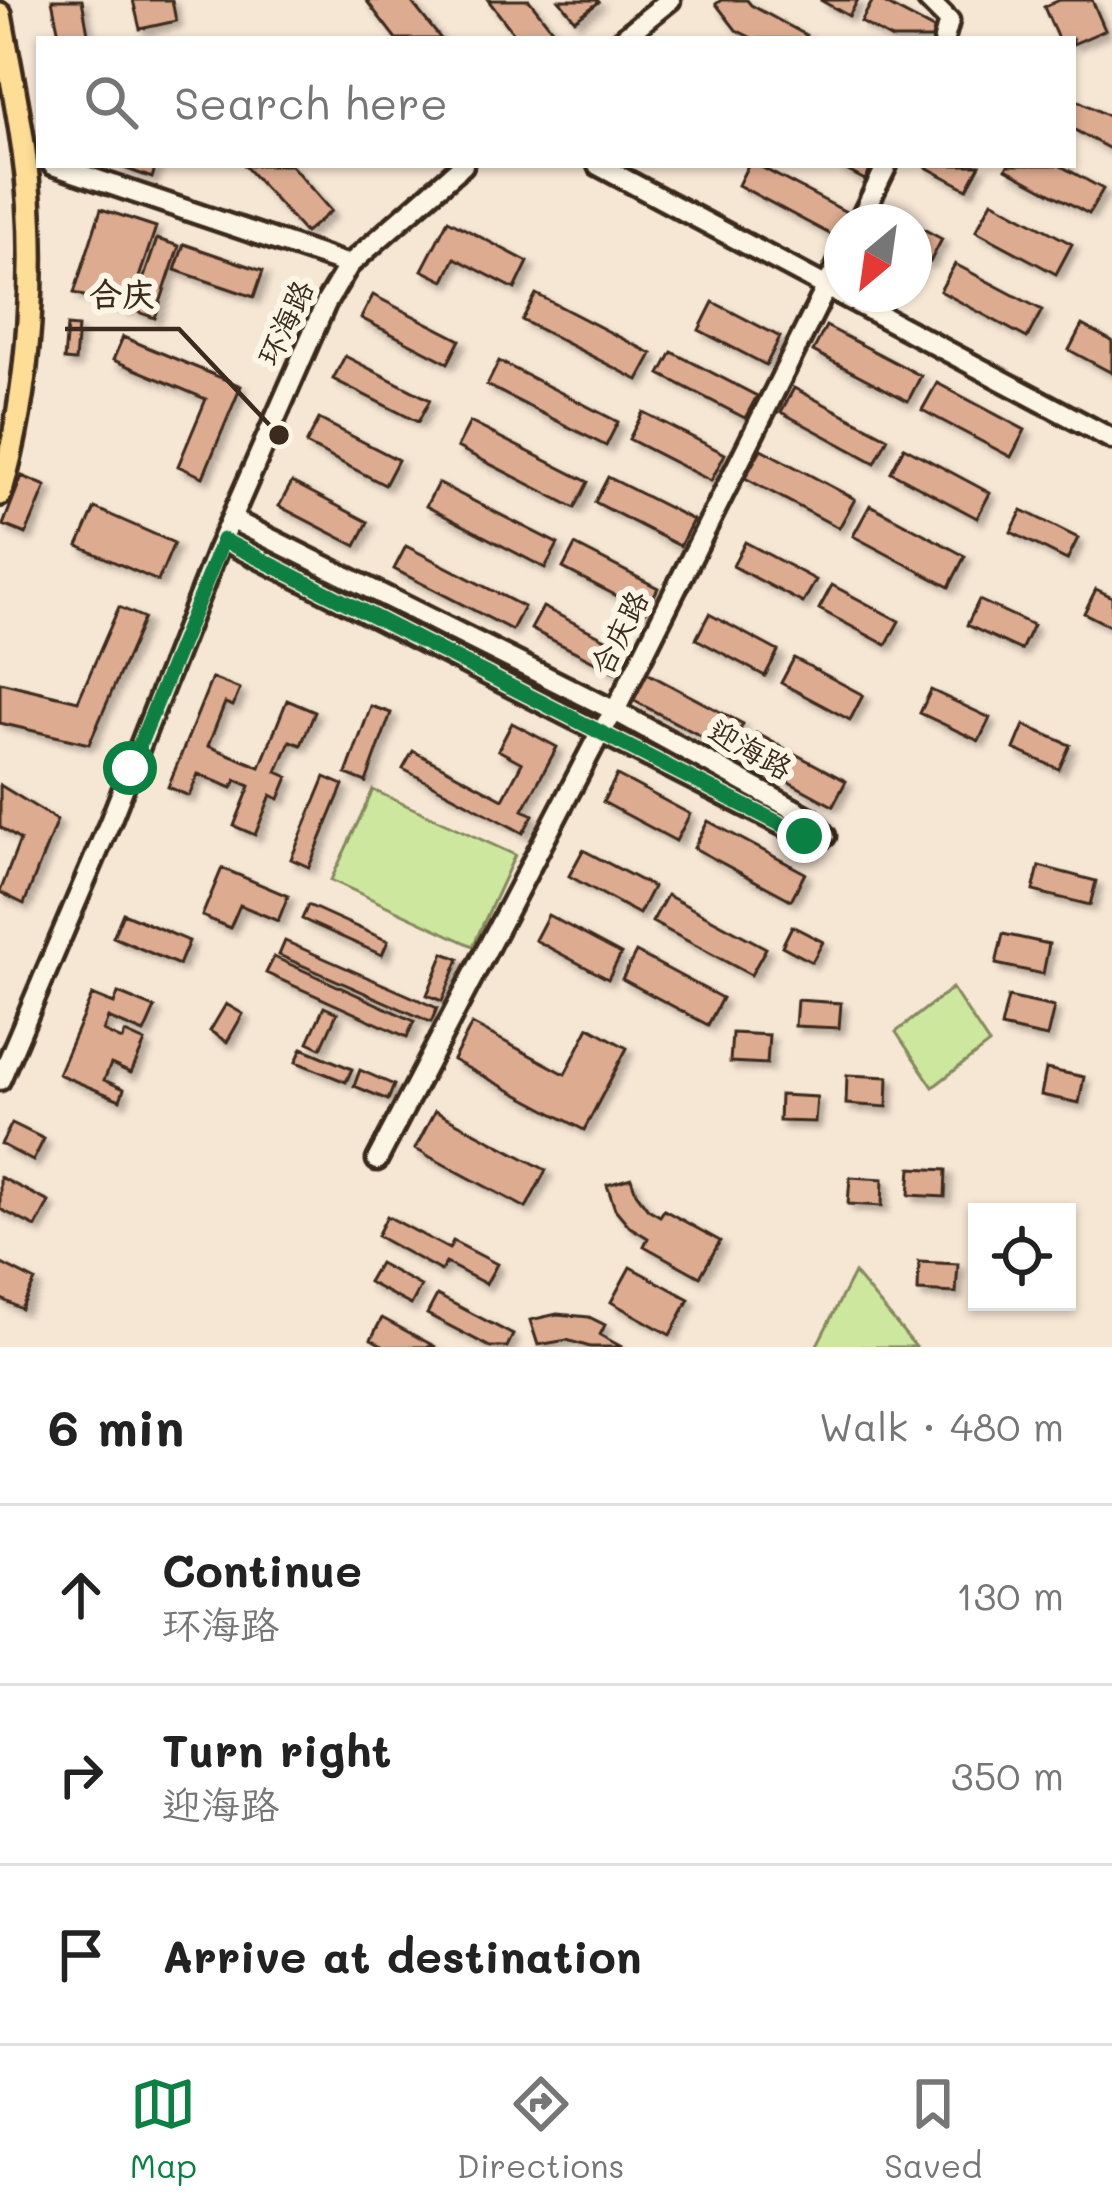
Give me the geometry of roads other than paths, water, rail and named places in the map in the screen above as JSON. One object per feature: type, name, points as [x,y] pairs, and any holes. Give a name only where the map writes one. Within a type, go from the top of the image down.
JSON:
[{"type":"main road","points":[[0,14],[32,158],[27,337],[11,456],[0,494]]},
{"type":"street","points":[[626,36],[670,0]]},
{"type":"street","points":[[928,0],[950,21],[945,36]]},
{"type":"street","points":[[62,168],[349,265]]},
{"type":"street","name":"环海路","points":[[0,1080],[110,823],[231,519],[326,303],[349,265],[460,168]]},
{"type":"street","points":[[604,168],[824,285]]},
{"type":"street","points":[[868,204],[886,168]]},
{"type":"street","name":"合庆路","points":[[376,1160],[615,711],[824,293]]},
{"type":"street","points":[[874,312],[1112,439]]},
{"type":"street","name":"迎海路","points":[[223,540],[804,836],[825,836],[810,818],[615,711],[231,519]]},
{"type":"place","name":"合庆","points":[[279,435]]}]
